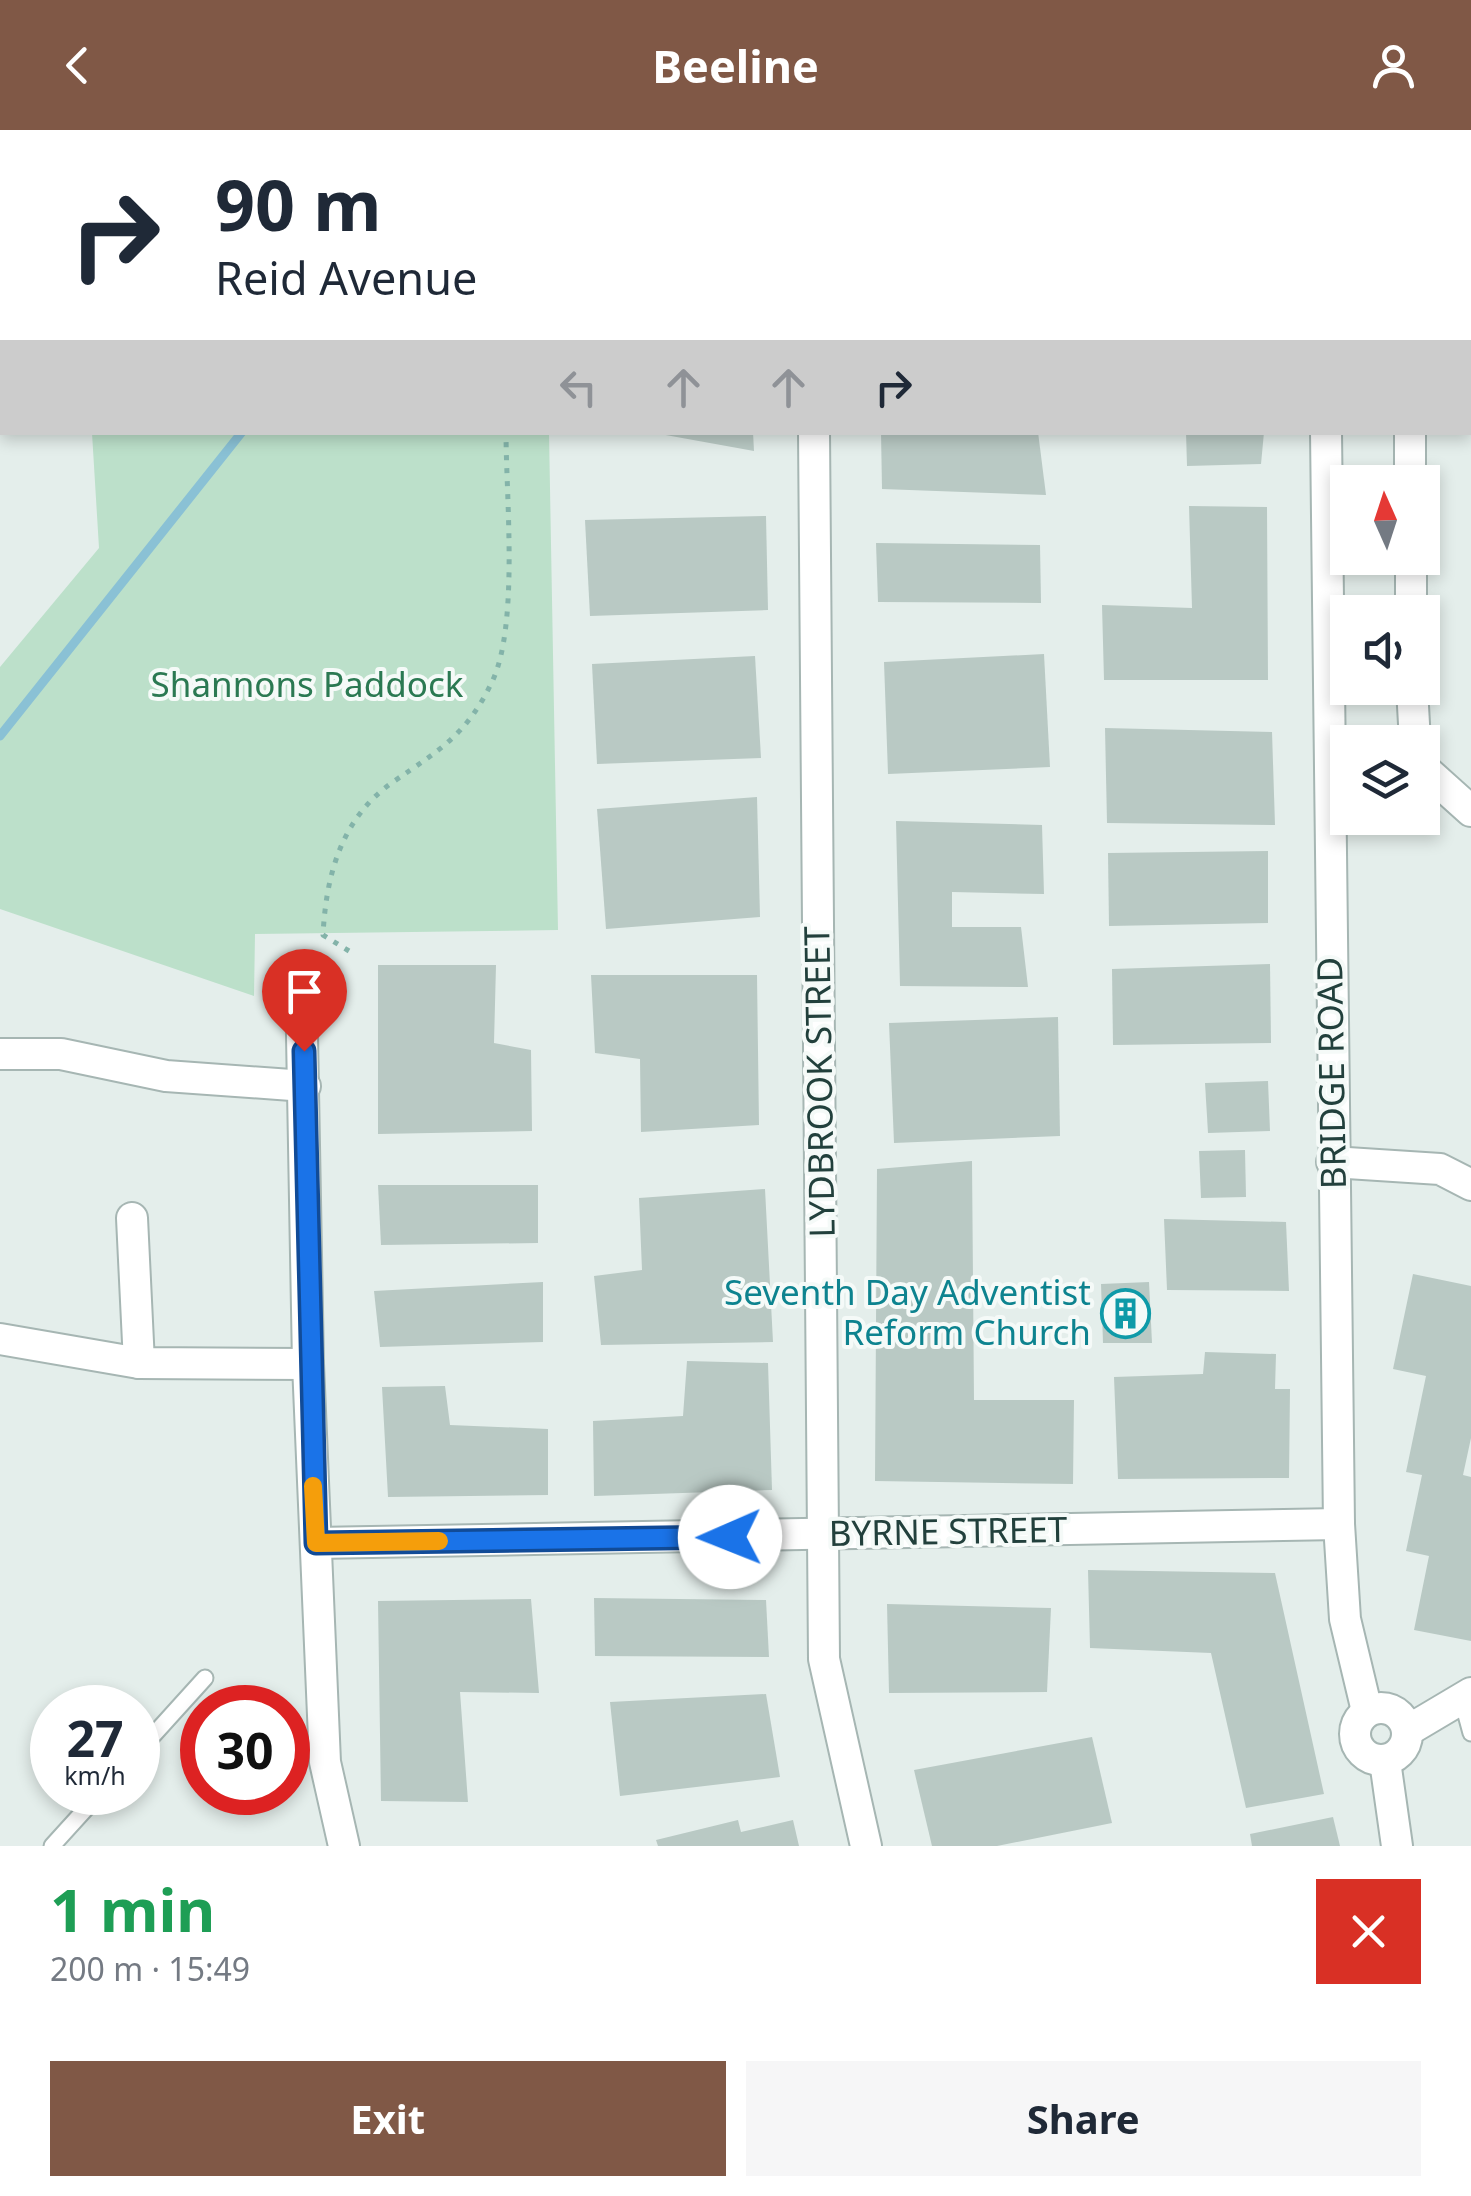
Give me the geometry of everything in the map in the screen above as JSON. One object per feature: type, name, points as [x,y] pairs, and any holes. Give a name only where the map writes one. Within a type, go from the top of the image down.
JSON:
[{"type":"street","name":"LYDBROOK STREET","points":[[814,435],[824,1659],[866,1846]]},
{"type":"street","name":"BRIDGE ROAD","points":[[1326,435],[1339,1524],[1346,1619],[1367,1712]]},
{"type":"street","points":[[1410,435],[1410,465]]},
{"type":"street","points":[[1440,784],[1471,811]]},
{"type":"street","points":[[300,982],[308,1364],[325,1762],[344,1846]]},
{"type":"street","points":[[0,1054],[60,1054],[166,1076],[305,1086]]},
{"type":"street","points":[[1332,1162],[1440,1169],[1471,1185]]},
{"type":"street","points":[[132,1218],[139,1364]]},
{"type":"street","points":[[0,1339],[139,1364],[308,1364]]},
{"type":"street","name":"BYRNE STREET","points":[[316,1543],[1339,1524]]},
{"type":"street","points":[[1407,1731],[1394,1712],[1367,1712],[1355,1726],[1355,1743],[1367,1757],[1384,1761],[1403,1748],[1407,1731],[1466,1696]]},
{"type":"street","points":[[1384,1761],[1397,1846]]},
{"type":"lane","points":[[160,1728],[205,1678]]},
{"type":"lane","points":[[1466,1696],[1471,1733]]},
{"type":"lane","points":[[52,1846],[80,1815]]},
{"type":"path","points":[[348,951],[323,935],[326,889],[336,854],[354,821],[379,794],[437,755],[462,730],[495,676],[506,611],[506,435]]},
{"type":"green space","name":"Shannons Paddock","points":[[92,435],[549,435],[558,930],[255,934],[254,996],[0,909],[0,667],[99,548]]},
{"type":"building","points":[[666,435],[753,435],[754,451]]},
{"type":"building","points":[[881,435],[1038,435],[1046,495],[882,489]]},
{"type":"building","points":[[1186,435],[1264,435],[1261,464],[1187,466]]},
{"type":"building","points":[[1189,506],[1267,507],[1268,680],[1104,680],[1102,605],[1192,608]]},
{"type":"building","points":[[766,516],[768,610],[590,616],[585,520]]},
{"type":"building","points":[[876,543],[1040,545],[1041,603],[878,602]]},
{"type":"building","points":[[1044,654],[1050,767],[888,774],[884,662]]},
{"type":"building","points":[[755,656],[761,758],[597,764],[592,664]]},
{"type":"building","points":[[1105,728],[1272,732],[1275,825],[1107,823]]},
{"type":"building","points":[[757,797],[760,917],[606,929],[597,809]]},
{"type":"building","points":[[896,821],[1042,825],[1044,894],[952,892],[952,927],[1021,927],[1028,987],[900,986]]},
{"type":"building","points":[[1268,851],[1268,923],[1109,926],[1108,853]]},
{"type":"building","points":[[1270,964],[1271,1043],[1113,1045],[1112,969]]},
{"type":"building","points":[[378,965],[496,965],[494,1043],[531,1050],[532,1131],[378,1134]]},
{"type":"building","points":[[591,975],[757,975],[759,1125],[641,1132],[640,1059],[595,1053]]},
{"type":"building","points":[[1058,1017],[1060,1136],[894,1143],[889,1023]]},
{"type":"building","points":[[1268,1081],[1270,1131],[1208,1133],[1205,1083]]},
{"type":"building","points":[[1245,1150],[1246,1197],[1201,1198],[1199,1151]]},
{"type":"building","points":[[972,1161],[974,1400],[1074,1400],[1073,1484],[875,1481],[877,1169]]},
{"type":"building","points":[[378,1185],[538,1185],[538,1243],[381,1245]]},
{"type":"building","points":[[765,1189],[773,1342],[601,1345],[594,1276],[642,1270],[639,1198]]},
{"type":"building","points":[[1164,1219],[1286,1222],[1289,1291],[1167,1290]]},
{"type":"building","points":[[1413,1274],[1471,1286],[1471,1438],[1463,1475],[1471,1477],[1471,1641],[1414,1630],[1429,1556],[1406,1551],[1422,1475],[1406,1472],[1426,1376],[1393,1369]]},
{"type":"building","points":[[543,1282],[543,1342],[380,1347],[374,1291]]},
{"type":"building","name":"Seventh Day Adventist Reform Church","points":[[1149,1282],[1152,1343],[1103,1343],[1101,1284]]},
{"type":"building","points":[[1205,1352],[1276,1354],[1275,1389],[1290,1389],[1289,1478],[1118,1479],[1114,1377],[1203,1374]]},
{"type":"building","points":[[687,1361],[768,1363],[772,1490],[594,1496],[593,1421],[683,1416]]},
{"type":"building","points":[[445,1386],[450,1425],[548,1429],[548,1495],[388,1497],[382,1387]]},
{"type":"building","points":[[1088,1570],[1275,1573],[1324,1794],[1246,1808],[1211,1653],[1090,1648]]},
{"type":"building","points":[[594,1598],[766,1600],[769,1657],[595,1656]]},
{"type":"building","points":[[531,1599],[539,1693],[460,1692],[468,1802],[381,1801],[378,1601]]},
{"type":"building","points":[[887,1604],[1051,1608],[1047,1692],[889,1693]]},
{"type":"building","points":[[766,1694],[780,1777],[620,1796],[610,1702]]},
{"type":"building","points":[[1092,1737],[1112,1823],[997,1846],[932,1846],[914,1770]]},
{"type":"building","points":[[1333,1817],[1340,1846],[1252,1846],[1250,1834]]},
{"type":"building","points":[[738,1820],[741,1832],[793,1820],[799,1846],[658,1846],[656,1840]]},
{"type":"waterway","points":[[0,736],[240,435]]},
{"type":"slow traffic","points":[[313,1486],[316,1543],[439,1541]]},
{"type":"place","name":"Seventh Day Adventist Reform Church","points":[[1126,1313]]},
{"type":"route","points":[[304,1051],[308,1364],[316,1543],[730,1537]]}]
